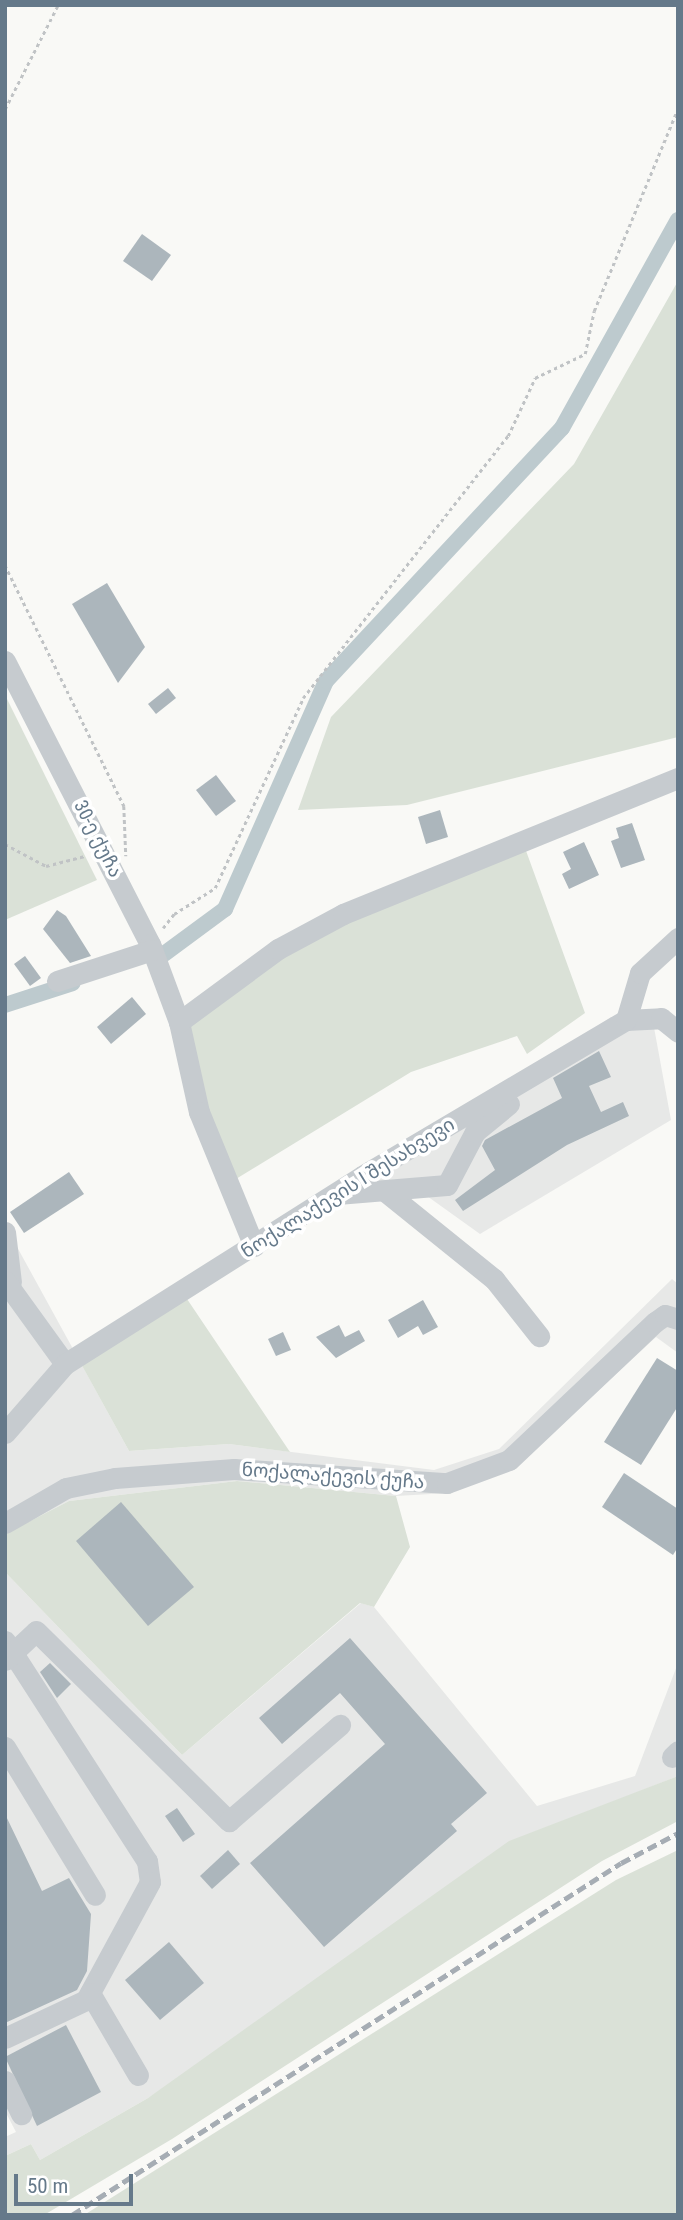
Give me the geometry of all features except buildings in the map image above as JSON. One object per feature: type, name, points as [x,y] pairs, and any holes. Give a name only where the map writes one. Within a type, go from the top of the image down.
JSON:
[{"type":"street","name":"30-ე ქუჩა","points":[[5,661],[103,846],[151,947],[179,1022],[200,1112],[254,1246]]},
{"type":"street","points":[[179,1022],[278,949],[343,914],[678,778]]},
{"type":"street","points":[[678,938],[640,973],[626,1020],[660,1018],[678,1032]]},
{"type":"street","points":[[57,981],[151,947]]},
{"type":"street","name":"ნოქალაქევის I შესახვევი","points":[[5,1433],[65,1364],[337,1194],[626,1020]]},
{"type":"street","points":[[337,1194],[447,1185],[483,1124],[536,1088]]},
{"type":"street","points":[[386,1192],[494,1279],[539,1336]]},
{"type":"street","points":[[5,1232],[8,1281],[65,1364]]},
{"type":"street","name":"ნოქალაქევის ქუჩა","points":[[5,1522],[66,1488],[115,1478],[234,1469],[447,1483],[509,1460],[655,1322],[665,1315],[678,1319]]},
{"type":"street","points":[[5,2038],[86,2000],[150,1882],[147,1861],[8,1651],[36,1631],[229,1821],[340,1726]]},
{"type":"street","points":[[5,1747],[95,1895]]},
{"type":"street","points":[[90,1993],[138,2075]]},
{"type":"street","points":[[5,2081],[21,2114]]},
{"type":"path","points":[[5,108],[58,5]]},
{"type":"path","points":[[151,947],[174,914],[215,888],[303,698],[508,436],[535,378],[585,354],[594,311],[678,108]]},
{"type":"path","points":[[5,565],[124,806],[127,859]]},
{"type":"path","points":[[5,844],[46,866],[75,863],[103,846]]},
{"type":"shaded area","points":[[678,281],[678,737],[407,805],[298,810],[331,717],[574,464]]},
{"type":"shaded area","points":[[5,695],[97,880],[5,920]]},
{"type":"shaded area","points":[[525,848],[585,1013],[527,1054],[517,1036],[411,1072],[231,1182],[199,1107],[188,1028],[286,952],[409,891]]},
{"type":"shaded area","points":[[611,1017],[653,1022],[671,1120],[480,1234],[427,1196],[333,1204]]},
{"type":"shaded area","points":[[5,1225],[129,1451],[229,1444],[434,1470],[499,1449],[672,1279],[678,1284],[678,1353],[656,1337],[517,1466],[448,1493],[396,1496],[237,1481],[69,1501],[5,1534]]},
{"type":"shaded area","points":[[185,1296],[290,1452],[229,1444],[129,1451],[80,1362]]},
{"type":"shaded area","points":[[237,1481],[396,1496],[410,1547],[374,1607],[360,1603],[182,1755],[5,1572],[5,1534],[69,1501]]},
{"type":"shaded area","points":[[5,1572],[182,1755],[361,1603],[374,1607],[537,1806],[635,1776],[678,1663],[678,1776],[608,1804],[148,2098],[40,2160],[31,2144],[5,2156],[5,2137],[16,2132],[5,2111]]},
{"type":"shaded area","points":[[678,1776],[678,1821],[602,1861],[172,2139],[44,2215],[5,2215],[5,2156],[31,2144],[40,2160],[148,2098],[509,1841]]},
{"type":"shaded area","points":[[678,1850],[678,2215],[84,2215],[616,1880]]},
{"type":"waterway","points":[[164,954],[225,909],[326,681],[562,428],[678,220]]},
{"type":"waterway","points":[[5,1005],[73,983]]},
{"type":"railway","points":[[72,2215],[621,1863],[678,1833]]}]
